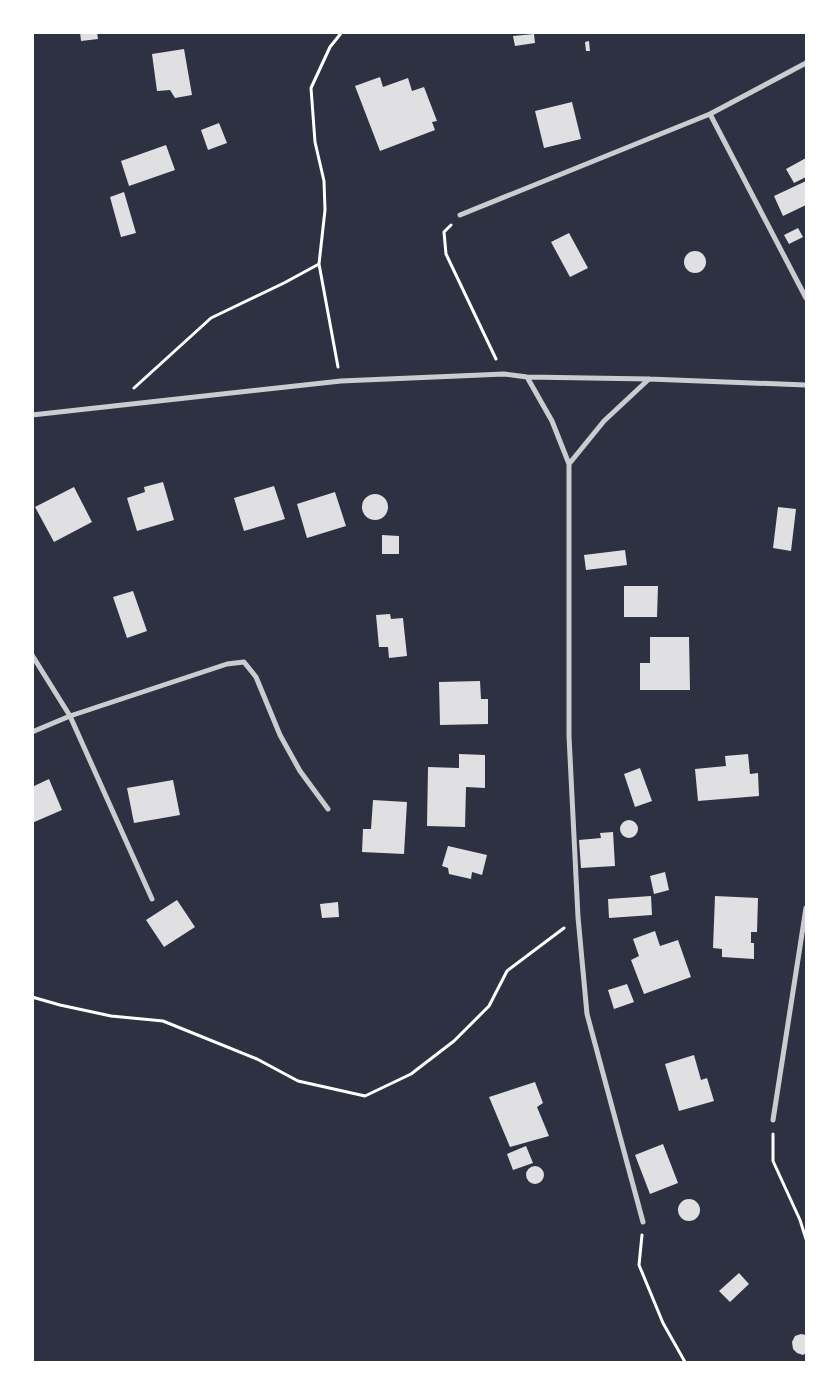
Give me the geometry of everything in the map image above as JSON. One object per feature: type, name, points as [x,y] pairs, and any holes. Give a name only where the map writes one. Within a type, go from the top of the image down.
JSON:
[{"type":"street","points":[[460,215],[710,114],[806,63]]},
{"type":"street","points":[[710,114],[806,298]]},
{"type":"street","points":[[32,415],[341,381],[504,374],[527,377],[806,385]]},
{"type":"street","points":[[527,377],[552,421],[569,464],[569,736],[578,917],[587,1014],[643,1222]]},
{"type":"street","points":[[569,464],[604,421],[649,379]]},
{"type":"street","points":[[32,655],[70,716],[152,899]]},
{"type":"street","points":[[32,732],[70,716],[227,664],[244,662],[256,677],[280,735],[300,771],[328,809]]},
{"type":"street","points":[[773,1120],[806,908]]},
{"type":"path","points":[[341,381],[319,264],[326,210],[324,182],[315,142],[311,88],[330,47],[342,32]]},
{"type":"path","points":[[460,215],[444,232],[446,254],[504,374]]},
{"type":"path","points":[[134,388],[211,318],[284,284],[319,264]]},
{"type":"path","points":[[32,998],[111,1016],[163,1021],[257,1059],[298,1081],[365,1096],[411,1074],[454,1041],[489,1006],[507,971],[578,917]]},
{"type":"path","points":[[773,1120],[772,1162],[800,1220],[806,1239]]},
{"type":"path","points":[[643,1222],[639,1265],[663,1323],[685,1362]]},
{"type":"building","points":[[80,32],[97,32],[98,39],[81,41]]},
{"type":"building","points":[[534,34],[535,43],[515,46],[513,36]]},
{"type":"building","points":[[589,41],[590,51],[586,51],[585,42]]},
{"type":"building","points":[[184,49],[192,95],[175,98],[170,90],[157,91],[152,54]]},
{"type":"building","points":[[380,77],[383,87],[408,78],[412,91],[424,87],[437,121],[432,122],[435,130],[380,151],[355,86]]},
{"type":"building","points":[[572,102],[581,139],[544,148],[535,111]]},
{"type":"building","points":[[219,123],[227,143],[208,150],[201,130]]},
{"type":"building","points":[[166,145],[175,170],[129,186],[121,161]]},
{"type":"building","points":[[806,158],[806,177],[794,183],[786,169]]},
{"type":"building","points":[[806,181],[806,205],[783,216],[774,196]]},
{"type":"building","points":[[124,192],[136,233],[121,237],[110,197]]},
{"type":"building","points":[[798,228],[803,237],[789,244],[784,235]]},
{"type":"building","points":[[569,233],[588,268],[570,277],[551,242]]},
{"type":"building","points":[[695,251],[703,254],[706,262],[703,270],[695,273],[687,270],[684,262],[687,254]]},
{"type":"building","points":[[163,482],[174,520],[137,531],[127,498],[145,492],[144,487]]},
{"type":"building","points":[[274,486],[285,519],[244,531],[234,498]]},
{"type":"building","points":[[74,487],[92,522],[54,542],[35,507]]},
{"type":"building","points":[[335,492],[346,526],[307,538],[297,504]]},
{"type":"building","points":[[375,494],[384,498],[388,507],[384,516],[375,520],[366,516],[362,507],[366,498]]},
{"type":"building","points":[[778,507],[796,509],[791,551],[773,548]]},
{"type":"building","points":[[382,535],[399,536],[399,554],[382,554]]},
{"type":"building","points":[[625,550],[627,565],[586,570],[584,555]]},
{"type":"building","points":[[624,586],[658,586],[657,617],[624,617]]},
{"type":"building","points":[[133,591],[147,631],[127,638],[113,597]]},
{"type":"building","points":[[390,614],[391,619],[403,618],[407,656],[389,658],[388,647],[379,647],[376,615]]},
{"type":"building","points":[[650,637],[689,637],[690,690],[640,690],[640,663],[650,663]]},
{"type":"building","points":[[480,681],[481,699],[488,699],[488,724],[440,725],[439,682]]},
{"type":"building","points":[[459,754],[485,755],[485,788],[466,787],[465,827],[427,826],[428,767],[459,768]]},
{"type":"building","points":[[748,754],[750,774],[758,773],[759,796],[698,801],[695,769],[726,766],[725,756]]},
{"type":"building","points":[[640,768],[652,801],[635,807],[624,774]]},
{"type":"building","points":[[49,779],[62,810],[32,823],[32,787]]},
{"type":"building","points":[[173,780],[180,815],[134,823],[127,788]]},
{"type":"building","points":[[373,800],[407,802],[404,854],[362,852],[363,829],[371,829]]},
{"type":"building","points":[[625,820],[633,820],[638,825],[636,836],[625,838],[620,833],[620,825]]},
{"type":"building","points":[[613,832],[615,866],[581,868],[579,840],[601,838],[600,833]]},
{"type":"building","points":[[448,846],[487,855],[482,875],[472,872],[471,879],[449,874],[448,868],[442,866]]},
{"type":"building","points":[[665,872],[669,890],[654,894],[650,876]]},
{"type":"building","points":[[651,896],[652,915],[609,918],[608,899]]},
{"type":"building","points":[[715,896],[758,898],[757,932],[751,932],[751,943],[754,943],[754,959],[722,957],[722,949],[713,948]]},
{"type":"building","points":[[177,900],[195,927],[164,947],[146,920]]},
{"type":"building","points":[[338,902],[339,917],[322,918],[320,904]]},
{"type":"building","points":[[655,931],[660,946],[678,940],[691,977],[644,994],[631,960],[639,956],[633,939]]},
{"type":"building","points":[[627,984],[634,1002],[614,1009],[608,990]]},
{"type":"building","points":[[694,1055],[701,1080],[707,1078],[714,1101],[679,1111],[665,1064]]},
{"type":"building","points":[[535,1082],[543,1103],[537,1107],[549,1136],[510,1147],[489,1097]]},
{"type":"building","points":[[663,1144],[678,1183],[650,1194],[635,1155]]},
{"type":"building","points":[[526,1146],[533,1163],[513,1170],[507,1154]]},
{"type":"building","points":[[535,1166],[541,1169],[544,1175],[541,1181],[535,1184],[529,1181],[526,1175],[529,1169]]},
{"type":"building","points":[[689,1199],[697,1202],[700,1210],[697,1218],[689,1221],[681,1218],[678,1210],[681,1202]]},
{"type":"building","points":[[739,1273],[749,1284],[730,1302],[719,1291]]},
{"type":"building","points":[[806,1335],[806,1353],[803,1355],[793,1349],[792,1342],[795,1336]]}]
